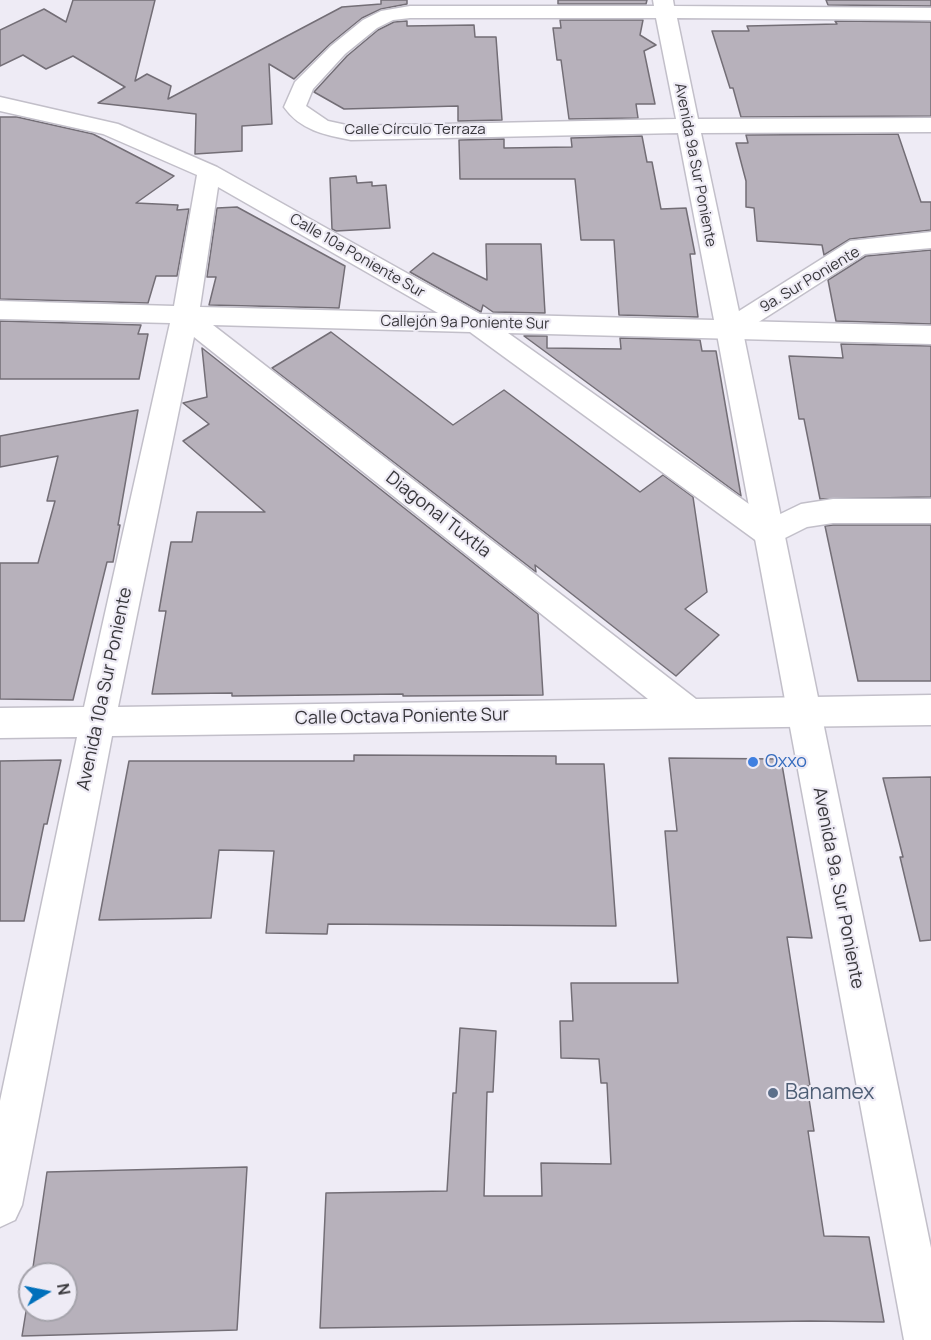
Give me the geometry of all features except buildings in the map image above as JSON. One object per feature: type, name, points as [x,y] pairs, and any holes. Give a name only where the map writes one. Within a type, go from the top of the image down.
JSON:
[{"type":"street","name":"Calle Círculo Terraza","points":[[931,14],[664,6],[420,12],[387,15],[370,24],[338,50],[303,87],[295,107],[307,120],[323,128],[351,133],[931,124]]},
{"type":"street","name":"Avenida 9a Sur Poniente","points":[[664,6],[729,329]]},
{"type":"street","name":"Calle 10a Poniente Sur","points":[[0,104],[110,129],[209,172],[476,323],[769,534]]},
{"type":"street","name":"Avenida 10a Sur Poniente","points":[[0,1205],[76,822],[185,316],[209,172]]},
{"type":"street","name":"9a. Sur Poniente","points":[[729,329],[859,248],[931,240]]},
{"type":"street","name":"Callejón 9a Poniente Sur","points":[[0,310],[931,335]]},
{"type":"street","name":"Diagonal Tuxtla","points":[[185,316],[691,714]]},
{"type":"street","name":"Avenida 9a. Sur Poniente","points":[[729,329],[927,1340]]},
{"type":"street","points":[[769,534],[801,516],[833,511],[931,511]]},
{"type":"street","name":"Calle Octava Poniente Sur","points":[[0,723],[438,715],[931,710]]},
{"type":"place","name":"Oxxo","points":[[753,762]]},
{"type":"place","name":"Banamex","points":[[773,1093]]}]
